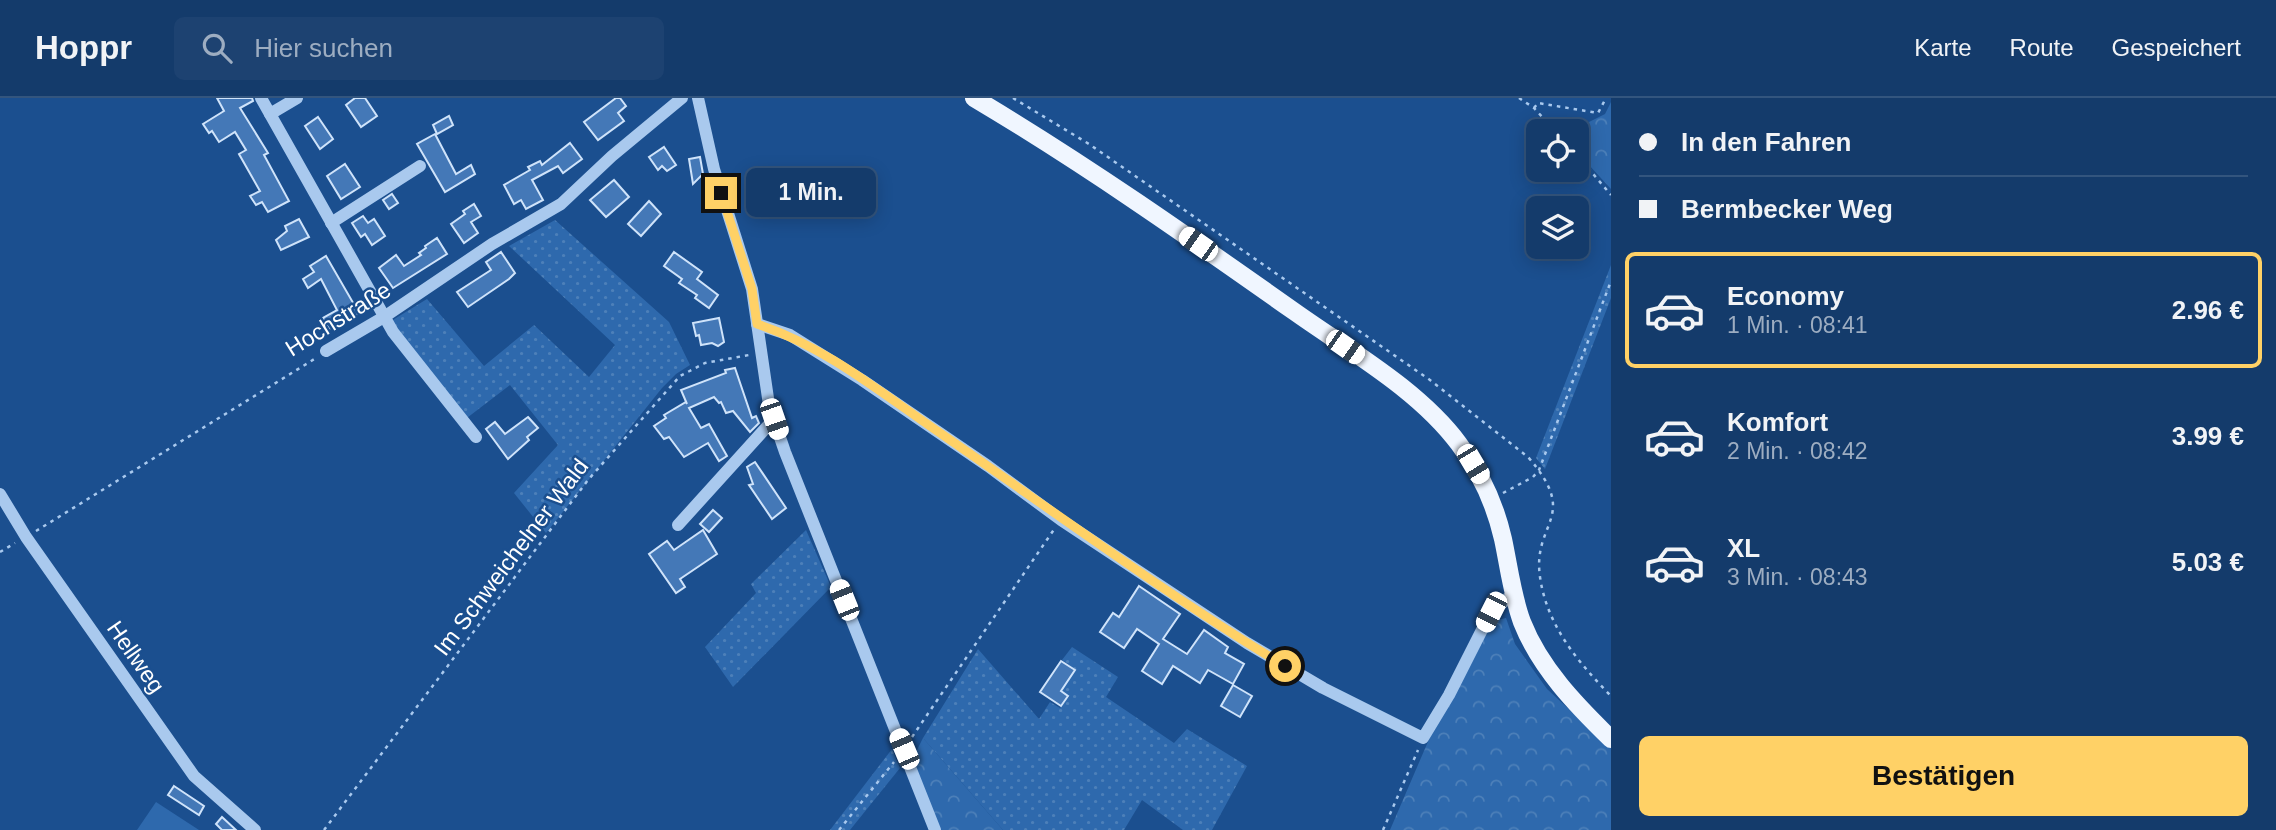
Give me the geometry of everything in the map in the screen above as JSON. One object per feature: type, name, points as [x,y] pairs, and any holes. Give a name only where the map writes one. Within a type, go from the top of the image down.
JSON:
[{"type":"main road","points":[[974,98],[1062,150],[1417,400],[1458,442],[1484,482],[1503,541],[1513,594],[1522,623],[1534,647],[1556,680],[1611,738]]},
{"type":"street","points":[[261,98],[384,317],[476,437]]},
{"type":"street","points":[[270,114],[297,98]]},
{"type":"street","name":"Hochstraße","points":[[326,352],[384,317],[492,244],[561,204],[612,156],[682,98]]},
{"type":"street","points":[[698,98],[714,169],[752,289],[769,405],[935,830]]},
{"type":"street","points":[[331,223],[420,166]]},
{"type":"street","points":[[757,324],[790,335],[862,380],[988,466],[1061,520],[1247,643],[1323,688],[1423,738],[1449,695],[1491,612],[1513,594]]},
{"type":"street","points":[[678,526],[774,419]]},
{"type":"street","name":"Hellweg","points":[[0,494],[26,537],[194,776],[255,830]]},
{"type":"path","points":[[1013,98],[1089,144],[1430,380],[1510,441],[1539,470],[1553,501],[1553,514],[1542,549],[1540,576],[1559,634],[1579,663],[1611,696]]},
{"type":"path","points":[[1520,98],[1544,119]]},
{"type":"path","points":[[1534,108],[1538,103],[1598,113],[1606,98]]},
{"type":"path","points":[[1589,169],[1611,195]]},
{"type":"path","points":[[1491,500],[1533,477],[1539,470],[1611,281]]},
{"type":"path","name":"Hochstraße","points":[[0,552],[326,352]]},
{"type":"path","name":"Im Schweichelner Wald","points":[[324,830],[589,480],[680,376],[705,363],[760,353]]},
{"type":"path","points":[[839,830],[904,749],[1061,520]]},
{"type":"path","points":[[1383,830],[1423,738]]},
{"type":"green space","points":[[1611,102],[1611,189],[1589,165],[1589,122],[1605,114]]},
{"type":"green space","points":[[555,220],[669,322],[690,365],[662,388],[546,533],[514,493],[558,445],[510,385],[459,424],[383,326],[427,299],[484,366],[534,325],[589,377],[615,345],[509,246]]},
{"type":"green space","points":[[1611,265],[1611,298],[1545,469],[1536,458]]},
{"type":"green space","points":[[806,530],[831,587],[733,687],[705,647],[756,593],[751,584]]},
{"type":"green space","points":[[1506,618],[1515,644],[1547,689],[1611,748],[1611,830],[1390,830],[1430,737],[1493,621]]},
{"type":"green space","points":[[1072,647],[1118,677],[1106,697],[1174,743],[1187,729],[1247,766],[1212,830],[1183,830],[1142,800],[1124,830],[1003,830],[923,738],[978,649],[1039,719],[1050,702],[1060,708],[1069,697],[1061,691],[1076,670],[1062,660]]},
{"type":"green space","points":[[923,738],[1003,830],[940,830],[918,776],[915,754]]},
{"type":"green space","points":[[892,749],[900,768],[850,830],[830,830]]},
{"type":"green space","points":[[156,802],[199,830],[137,830]]},
{"type":"building","points":[[217,98],[252,98],[253,101],[240,108],[268,153],[264,155],[289,201],[268,212],[262,202],[256,205],[250,196],[260,191],[239,154],[246,150],[235,132],[219,142],[203,124],[224,111]]},
{"type":"building","points":[[355,98],[365,98],[377,116],[361,127],[346,105]]},
{"type":"building","points":[[616,98],[620,98],[626,106],[618,113],[624,121],[598,140],[584,122]]},
{"type":"building","points":[[449,116],[453,125],[437,134],[433,125]]},
{"type":"building","points":[[318,117],[333,139],[320,149],[305,126]]},
{"type":"building","points":[[435,134],[456,174],[471,165],[475,174],[445,192],[417,144]]},
{"type":"building","points":[[570,143],[582,159],[563,173],[558,166],[532,180],[543,200],[526,209],[521,200],[514,204],[504,185],[530,170],[528,167],[540,161],[542,165]]},
{"type":"building","points":[[664,147],[676,165],[667,171],[662,166],[658,170],[649,157]]},
{"type":"building","points":[[700,157],[703,174],[693,184],[689,159]]},
{"type":"building","points":[[345,164],[360,187],[341,199],[327,176]]},
{"type":"building","points":[[614,180],[629,197],[606,217],[590,200]]},
{"type":"building","points":[[392,194],[398,203],[389,209],[383,200]]},
{"type":"building","points":[[649,201],[661,214],[641,236],[628,224]]},
{"type":"building","points":[[474,204],[481,216],[471,222],[478,233],[464,243],[451,224]]},
{"type":"building","points":[[363,216],[368,223],[374,219],[385,236],[372,245],[365,234],[361,237],[352,223]]},
{"type":"building","points":[[299,219],[309,237],[281,250],[276,240],[287,231],[285,226]]},
{"type":"building","points":[[437,238],[447,254],[393,288],[379,268],[396,255],[404,266],[421,255],[419,253],[425,246]]},
{"type":"building","points":[[501,252],[515,273],[468,307],[457,292],[491,270],[486,262]]},
{"type":"building","points":[[674,252],[702,272],[697,279],[718,295],[709,308],[695,298],[697,295],[679,283],[682,279],[664,266]]},
{"type":"building","points":[[326,256],[359,313],[329,329],[323,318],[337,310],[321,279],[308,288],[303,279],[314,272],[310,266]]},
{"type":"building","points":[[719,318],[724,342],[718,346],[712,343],[701,345],[693,323]]},
{"type":"building","points":[[735,368],[752,418],[756,416],[759,423],[750,432],[733,411],[726,413],[721,402],[714,397],[689,408],[701,428],[709,424],[727,456],[719,461],[708,443],[684,457],[669,437],[664,439],[654,426],[666,418],[664,415],[686,402],[687,404],[681,390]]},
{"type":"building","points":[[528,417],[538,428],[508,459],[486,429],[495,422],[505,434]]},
{"type":"building","points":[[755,462],[786,508],[772,519],[749,485],[753,484],[747,467]]},
{"type":"building","points":[[713,510],[722,518],[709,532],[700,524]]},
{"type":"building","points":[[703,530],[717,554],[680,579],[685,587],[676,593],[649,554],[667,541],[674,550]]},
{"type":"building","points":[[1139,586],[1180,614],[1163,639],[1187,654],[1204,630],[1228,647],[1225,653],[1244,664],[1233,684],[1208,670],[1200,683],[1173,666],[1162,684],[1142,671],[1159,644],[1137,629],[1124,648],[1100,632],[1113,613],[1119,617]]},
{"type":"building","points":[[1061,661],[1075,670],[1061,691],[1068,696],[1061,706],[1040,692]]},
{"type":"building","points":[[1233,685],[1252,696],[1240,717],[1221,706]]},
{"type":"building","points":[[174,786],[204,806],[199,815],[168,795]]},
{"type":"building","points":[[222,817],[236,830],[222,830],[216,824]]},
{"type":"route","points":[[721,193],[752,289],[757,324],[790,335],[862,380],[988,466],[1061,520],[1285,666]]}]
